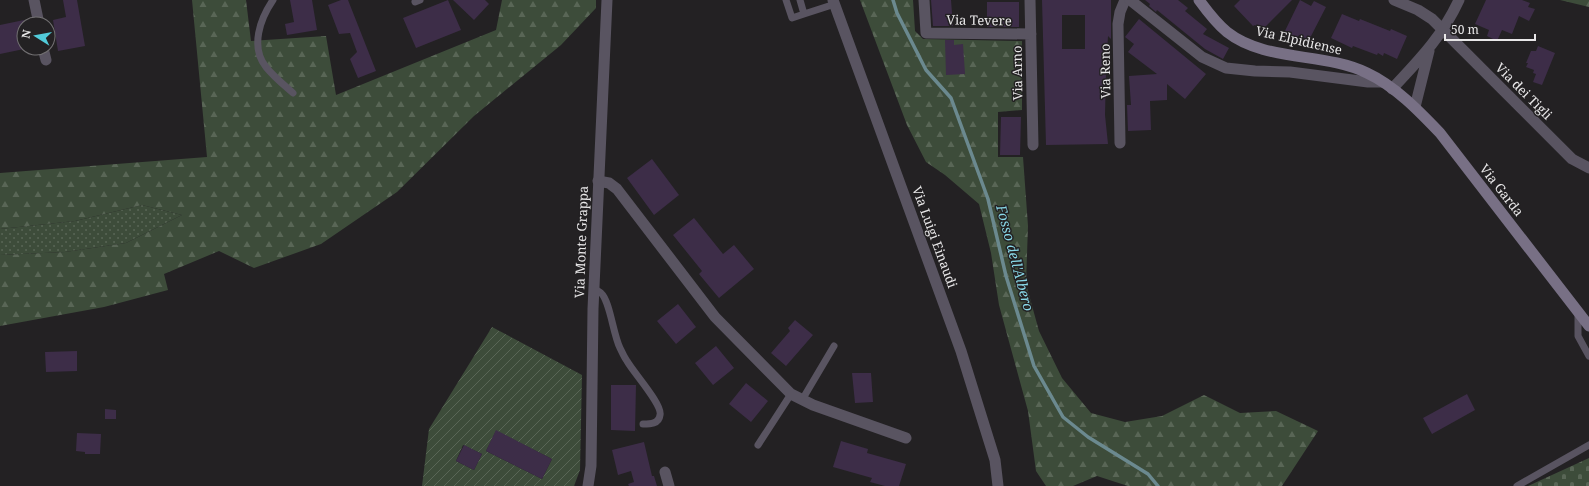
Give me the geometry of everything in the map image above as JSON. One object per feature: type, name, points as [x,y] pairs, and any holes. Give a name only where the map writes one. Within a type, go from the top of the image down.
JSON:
[{"type":"main road","name":"Via Elpidiense","points":[[1199,0],[1210,15],[1228,32],[1249,44],[1265,49],[1347,66],[1367,72],[1382,82]]},
{"type":"main road","name":"Via Garda","points":[[1382,82],[1415,107],[1440,133],[1589,326]]},
{"type":"street","points":[[34,0],[37,16]]},
{"type":"street","name":"Via Monte Grappa","points":[[588,486],[591,466],[593,288],[607,0]]},
{"type":"street","name":"Via Tevere","points":[[924,0],[926,33],[1031,34]]},
{"type":"street","name":"Via Arno","points":[[1030,0],[1032,145]]},
{"type":"street","name":"Via Reno","points":[[1120,143],[1118,24],[1120,12],[1125,0]]},
{"type":"street","points":[[1130,0],[1202,57],[1226,68],[1247,71],[1290,72],[1368,82],[1382,82]]},
{"type":"street","name":"Via dei Tigli","points":[[1394,0],[1418,10],[1432,18],[1442,30],[1572,159],[1589,168]]},
{"type":"street","points":[[1392,89],[1430,49],[1452,16],[1459,0]]},
{"type":"street","name":"Via Luigi Einaudi","points":[[834,2],[961,351],[995,460],[998,486]]},
{"type":"street","points":[[1415,107],[1430,49]]},
{"type":"street","points":[[45,56],[46,60]]},
{"type":"street","points":[[598,181],[609,183],[617,189],[715,317],[791,394],[802,400],[906,438]]},
{"type":"street","points":[[665,472],[669,486]]},
{"type":"lane","points":[[273,0],[260,27],[257,42],[259,56],[266,67],[293,93]]},
{"type":"lane","points":[[786,0],[792,18],[834,2]]},
{"type":"lane","points":[[800,0],[804,14]]},
{"type":"lane","points":[[593,288],[602,293],[606,301],[617,342],[627,361],[660,410],[660,416],[657,421],[643,424]]},
{"type":"lane","points":[[1578,311],[1578,336],[1589,356]]},
{"type":"lane","points":[[802,400],[834,346]]},
{"type":"lane","points":[[758,445],[791,394]]},
{"type":"lane","points":[[1517,486],[1589,445]]},
{"type":"green space","points":[[192,0],[246,0],[251,41],[326,36],[336,95],[496,30],[502,0],[596,0],[596,8],[561,45],[474,116],[397,192],[321,244],[254,268],[219,251],[164,274],[168,290],[104,307],[0,326],[0,255],[65,252],[126,243],[182,215],[142,205],[75,221],[0,229],[0,173],[207,157]]},
{"type":"green space","points":[[860,0],[913,0],[915,31],[923,39],[1022,41],[1022,110],[998,112],[998,157],[1023,157],[1028,226],[1026,284],[1039,331],[1062,378],[1091,413],[1125,422],[1162,416],[1204,395],[1240,413],[1276,411],[1318,431],[1282,486],[1128,486],[1097,476],[1073,486],[1046,486],[1036,471],[1028,411],[999,305],[991,253],[979,204],[945,175],[926,162],[907,125]]},
{"type":"green space","points":[[1560,0],[1589,0],[1589,7]]},
{"type":"green space","points":[[142,205],[182,215],[126,243],[65,252],[0,255],[0,229],[75,221]]},
{"type":"green space","points":[[492,327],[582,375],[580,470],[574,486],[422,486],[429,429]],"holes":[[[496,431],[552,459],[542,479],[486,451]],[[463,445],[482,454],[474,470],[456,461]]]},
{"type":"green space","points":[[1589,458],[1589,486],[1528,486]]},
{"type":"building","points":[[63,0],[77,0],[85,46],[58,51],[56,39],[56,19],[66,17]]},
{"type":"building","points":[[290,0],[312,0],[317,30],[287,35],[285,24],[294,22]]},
{"type":"building","points":[[341,0],[348,0],[376,71],[358,78],[350,59],[357,52],[350,33],[339,34],[328,5]]},
{"type":"building","points":[[448,0],[461,30],[416,48],[403,18]]},
{"type":"building","points":[[453,0],[485,0],[489,4],[474,20]]},
{"type":"building","points":[[931,0],[951,0],[953,26],[933,26]]},
{"type":"building","points":[[1042,0],[1111,0],[1111,39],[1108,36],[1105,115],[1108,144],[1046,145]],"holes":[[[1062,15],[1085,15],[1085,49],[1062,49]]]},
{"type":"building","points":[[1145,0],[1178,0],[1188,8],[1185,11],[1207,29],[1203,34],[1229,48],[1223,59],[1205,49],[1157,10],[1156,12]]},
{"type":"building","points":[[1240,0],[1292,0],[1261,31],[1255,25],[1253,26],[1234,6]]},
{"type":"building","points":[[1300,0],[1311,6],[1314,1],[1326,7],[1309,40],[1299,35],[1295,42],[1283,35]]},
{"type":"building","points":[[1486,0],[1522,0],[1530,3],[1528,7],[1535,9],[1529,21],[1519,16],[1512,34],[1502,30],[1497,41],[1487,36],[1489,30],[1475,24]]},
{"type":"building","points":[[987,2],[1019,2],[1019,27],[987,27]]},
{"type":"building","points":[[1342,14],[1359,21],[1360,19],[1390,31],[1391,29],[1407,36],[1397,59],[1384,53],[1383,56],[1378,53],[1377,55],[1353,46],[1352,48],[1331,38]]},
{"type":"building","points":[[1139,19],[1206,74],[1185,99],[1167,84],[1167,100],[1150,101],[1151,130],[1128,131],[1127,105],[1131,105],[1129,76],[1157,74],[1128,52],[1134,44],[1125,37]]},
{"type":"building","points":[[16,22],[16,51],[0,54],[0,25]]},
{"type":"building","points":[[945,40],[954,40],[954,45],[963,44],[965,74],[946,75]]},
{"type":"building","points":[[1538,46],[1555,53],[1542,85],[1533,82],[1536,74],[1533,73],[1534,70],[1526,67],[1531,51],[1536,51]]},
{"type":"building","points":[[1001,117],[1021,117],[1020,155],[1000,155]]},
{"type":"building","points":[[652,159],[679,195],[654,215],[627,178]]},
{"type":"building","points":[[694,218],[723,254],[734,245],[754,269],[719,298],[699,274],[702,271],[673,235]]},
{"type":"building","points":[[678,304],[696,327],[676,344],[657,321]]},
{"type":"building","points":[[795,320],[813,335],[786,366],[771,353],[790,331],[788,328]]},
{"type":"building","points":[[716,346],[734,368],[713,385],[695,363]]},
{"type":"building","points":[[77,351],[77,371],[46,372],[45,352]]},
{"type":"building","points":[[852,373],[871,373],[873,402],[855,403]]},
{"type":"building","points":[[746,383],[768,401],[751,422],[729,404]]},
{"type":"building","points":[[611,385],[636,385],[635,431],[611,430]]},
{"type":"building","points":[[1467,394],[1475,410],[1432,434],[1423,418]]},
{"type":"building","points":[[105,409],[116,410],[116,419],[105,419]]},
{"type":"building","points":[[496,430],[552,459],[542,479],[486,451]]},
{"type":"building","points":[[77,433],[101,434],[100,454],[85,454],[85,452],[76,451]]},
{"type":"building","points":[[841,441],[868,449],[867,453],[906,464],[899,486],[885,486],[870,482],[872,478],[833,467]]},
{"type":"building","points":[[644,442],[652,476],[654,476],[657,486],[629,486],[628,484],[634,482],[631,471],[618,475],[612,450]]},
{"type":"building","points":[[464,445],[482,454],[474,470],[456,461]]},
{"type":"waterway","name":"Fosso dell'Albero","points":[[893,0],[897,13],[926,70],[951,98],[988,199],[1006,276],[1034,366],[1063,417],[1088,437],[1148,474],[1158,486]]}]
